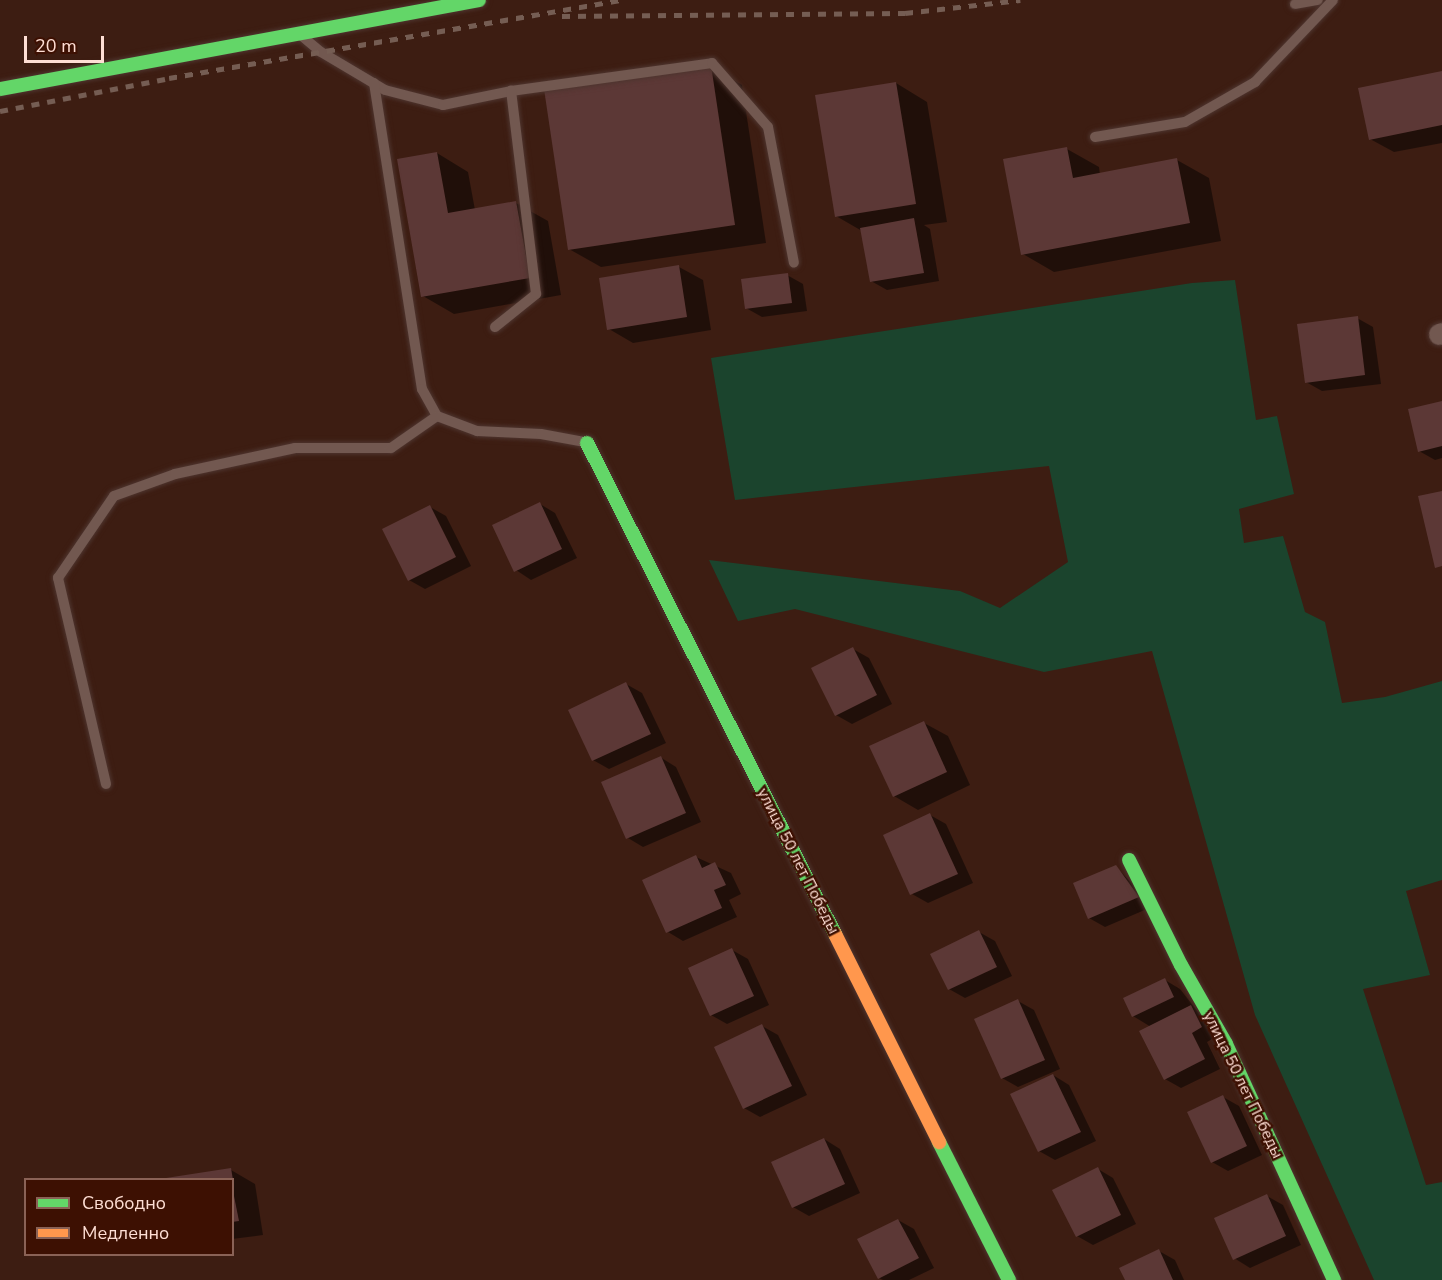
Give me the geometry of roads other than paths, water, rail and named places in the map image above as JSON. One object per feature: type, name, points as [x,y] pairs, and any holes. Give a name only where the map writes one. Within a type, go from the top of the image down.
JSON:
[{"type":"street","points":[[0,89],[479,0]]},
{"type":"street","name":"улица 50 лет Победы","points":[[587,443],[1010,1280]]},
{"type":"street","name":"улица 50 лет Победы","points":[[1130,860],[1181,966],[1226,1044],[1334,1280]]},
{"type":"lane","points":[[1295,4],[1318,0]]},
{"type":"lane","points":[[1095,137],[1185,122],[1255,82],[1332,0]]},
{"type":"lane","points":[[299,33],[321,52],[385,90],[443,105],[511,91],[712,63],[768,127],[794,263]]},
{"type":"lane","points":[[374,83],[422,389],[436,416],[477,431],[541,434],[587,443]]},
{"type":"lane","points":[[495,327],[536,294],[511,91]]},
{"type":"lane","points":[[106,784],[58,578],[114,496],[175,474],[295,448],[391,448],[436,416]]},
{"type":"railway","points":[[0,111],[169,78],[620,0]]},
{"type":"railway","points":[[562,16],[905,13],[1020,0]]}]
